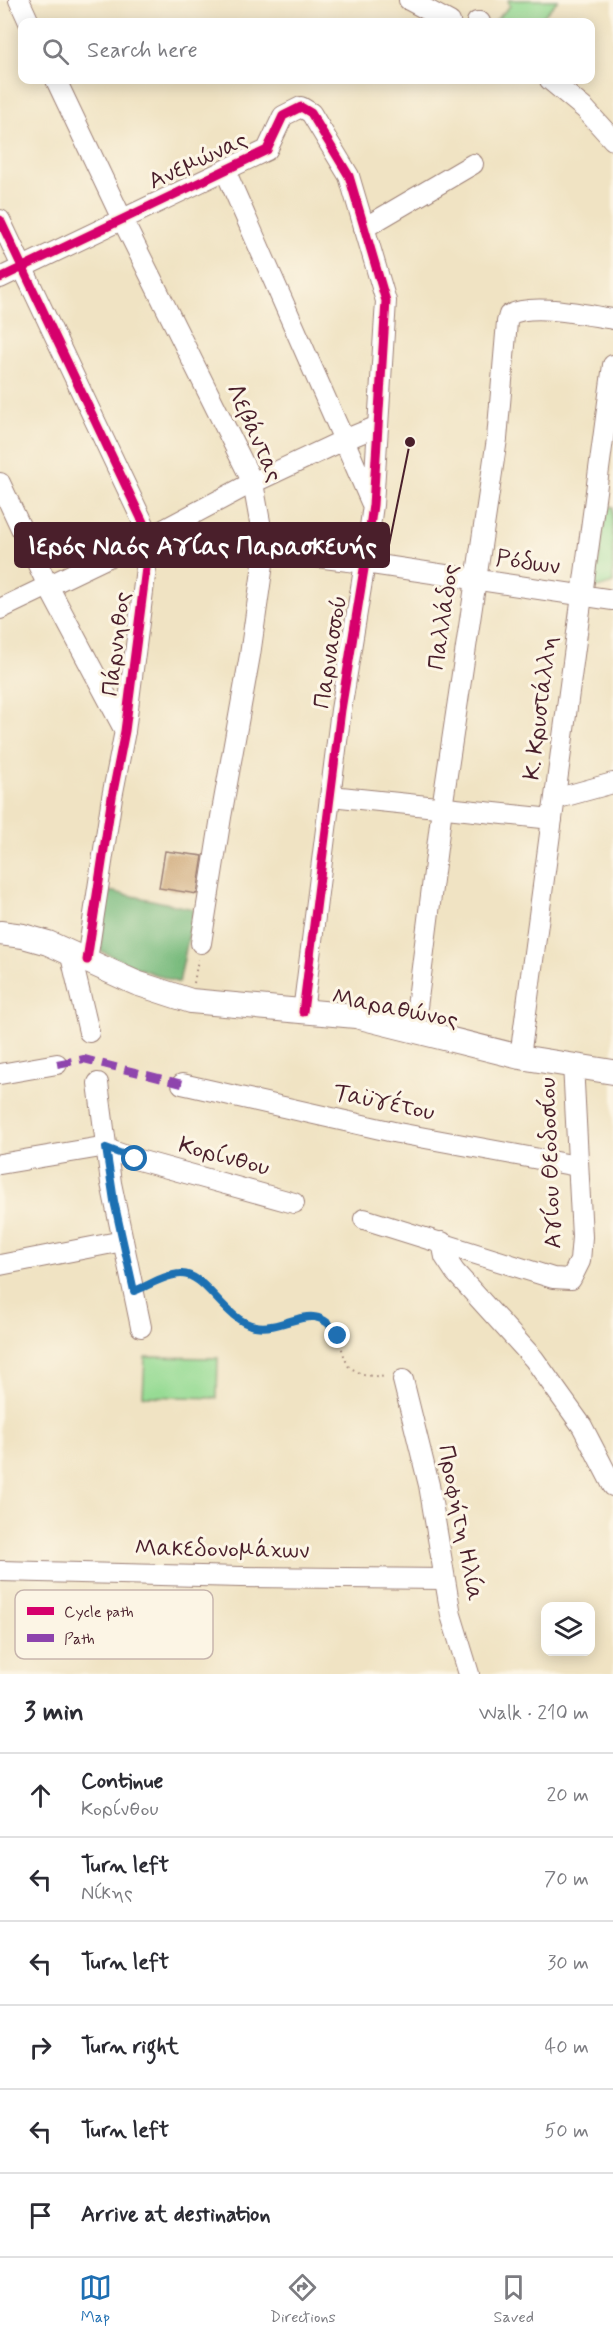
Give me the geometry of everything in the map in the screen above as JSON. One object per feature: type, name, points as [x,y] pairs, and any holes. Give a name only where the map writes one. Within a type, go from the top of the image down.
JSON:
[{"type":"main road","name":"Μαραθώνος","points":[[0,933],[23,936],[78,956],[150,989],[191,1001],[356,1016],[520,1057],[613,1072]]},
{"type":"street","points":[[19,0],[27,18]]},
{"type":"street","points":[[409,0],[443,18]]},
{"type":"street","name":"Λεβάντας","points":[[58,84],[253,483],[265,550],[250,655],[214,855],[201,943]]},
{"type":"street","points":[[555,84],[585,109],[613,140]]},
{"type":"street","name":"Ανεμώνας","points":[[0,278],[267,150],[283,116],[301,107],[311,113],[349,176],[364,228]]},
{"type":"street","points":[[364,228],[473,164]]},
{"type":"street","points":[[225,171],[373,504]]},
{"type":"street","points":[[0,220],[150,537]]},
{"type":"street","name":"Παρνασσού","points":[[303,1012],[332,796],[341,710],[373,504],[386,301],[364,228]]},
{"type":"street","name":"Παλλάδος","points":[[414,1030],[442,808],[497,439],[504,339],[509,315],[521,310],[548,310],[613,319]]},
{"type":"street","name":"Κ. Κρυστάλλη","points":[[520,1057],[613,365]]},
{"type":"street","points":[[0,609],[150,537],[253,483],[378,426]]},
{"type":"street","points":[[0,483],[48,586],[125,731]]},
{"type":"street","name":"Ρόδων","points":[[150,537],[365,563],[613,600]]},
{"type":"street","name":"Πάρνηθος","points":[[78,956],[125,731],[150,537]]},
{"type":"street","points":[[332,796],[442,808],[554,809],[613,783]]},
{"type":"street","points":[[78,956],[89,1032]]},
{"type":"street","points":[[0,1074],[57,1064]]},
{"type":"street","name":"Αγίου Θεοδοσίου","points":[[442,1242],[553,1278],[572,1279],[580,1261],[582,1237],[573,1064]]},
{"type":"street","points":[[98,1083],[106,1148],[141,1327]]},
{"type":"street","name":"Ταϋγέτου","points":[[182,1084],[398,1134],[577,1166]]},
{"type":"street","name":"Κορίνθου","points":[[0,1164],[98,1147],[106,1148],[121,1155],[294,1203]]},
{"type":"street","points":[[364,1219],[442,1242],[445,1257],[454,1272],[534,1359],[582,1426],[613,1486]]},
{"type":"street","points":[[0,1265],[123,1241]]},
{"type":"street","name":"Προφήτη Ηλία","points":[[403,1380],[429,1485],[454,1626],[469,1674]]},
{"type":"street","name":"Μακεδονομάχων","points":[[0,1571],[444,1579]]},
{"type":"path","points":[[191,1001],[201,943]]},
{"type":"path","points":[[134,1291],[170,1276],[184,1274],[200,1280],[222,1305],[245,1323],[270,1327],[305,1317],[317,1317],[333,1328],[346,1361],[353,1371],[373,1377],[395,1377],[403,1380]]},
{"type":"green space","points":[[508,0],[558,0],[542,18],[498,18],[510,6]]},
{"type":"green space","points":[[607,506],[613,507],[613,583],[594,589]]},
{"type":"green space","points":[[109,891],[194,909],[179,983],[135,967],[101,951],[102,922]]},
{"type":"green space","points":[[145,1357],[218,1358],[217,1398],[143,1396]]},
{"type":"building","points":[[165,851],[203,856],[197,894],[159,888]]},
{"type":"marked path","points":[[57,1064],[84,1059],[182,1084]]},
{"type":"cycle path","points":[[0,278],[267,150],[283,116],[301,107],[311,113],[349,176],[386,301],[373,505],[341,710],[303,1012]]},
{"type":"cycle path","points":[[0,220],[150,537],[125,731],[112,797],[87,960]]},
{"type":"place","name":"Ιερός Ναός Αγίας Παρασκευής","points":[[410,442]]},
{"type":"route","points":[[135,1159],[106,1148],[114,1201],[134,1291],[170,1276],[184,1274],[200,1280],[233,1316],[245,1323],[270,1327],[312,1316],[329,1323],[338,1336]]}]
